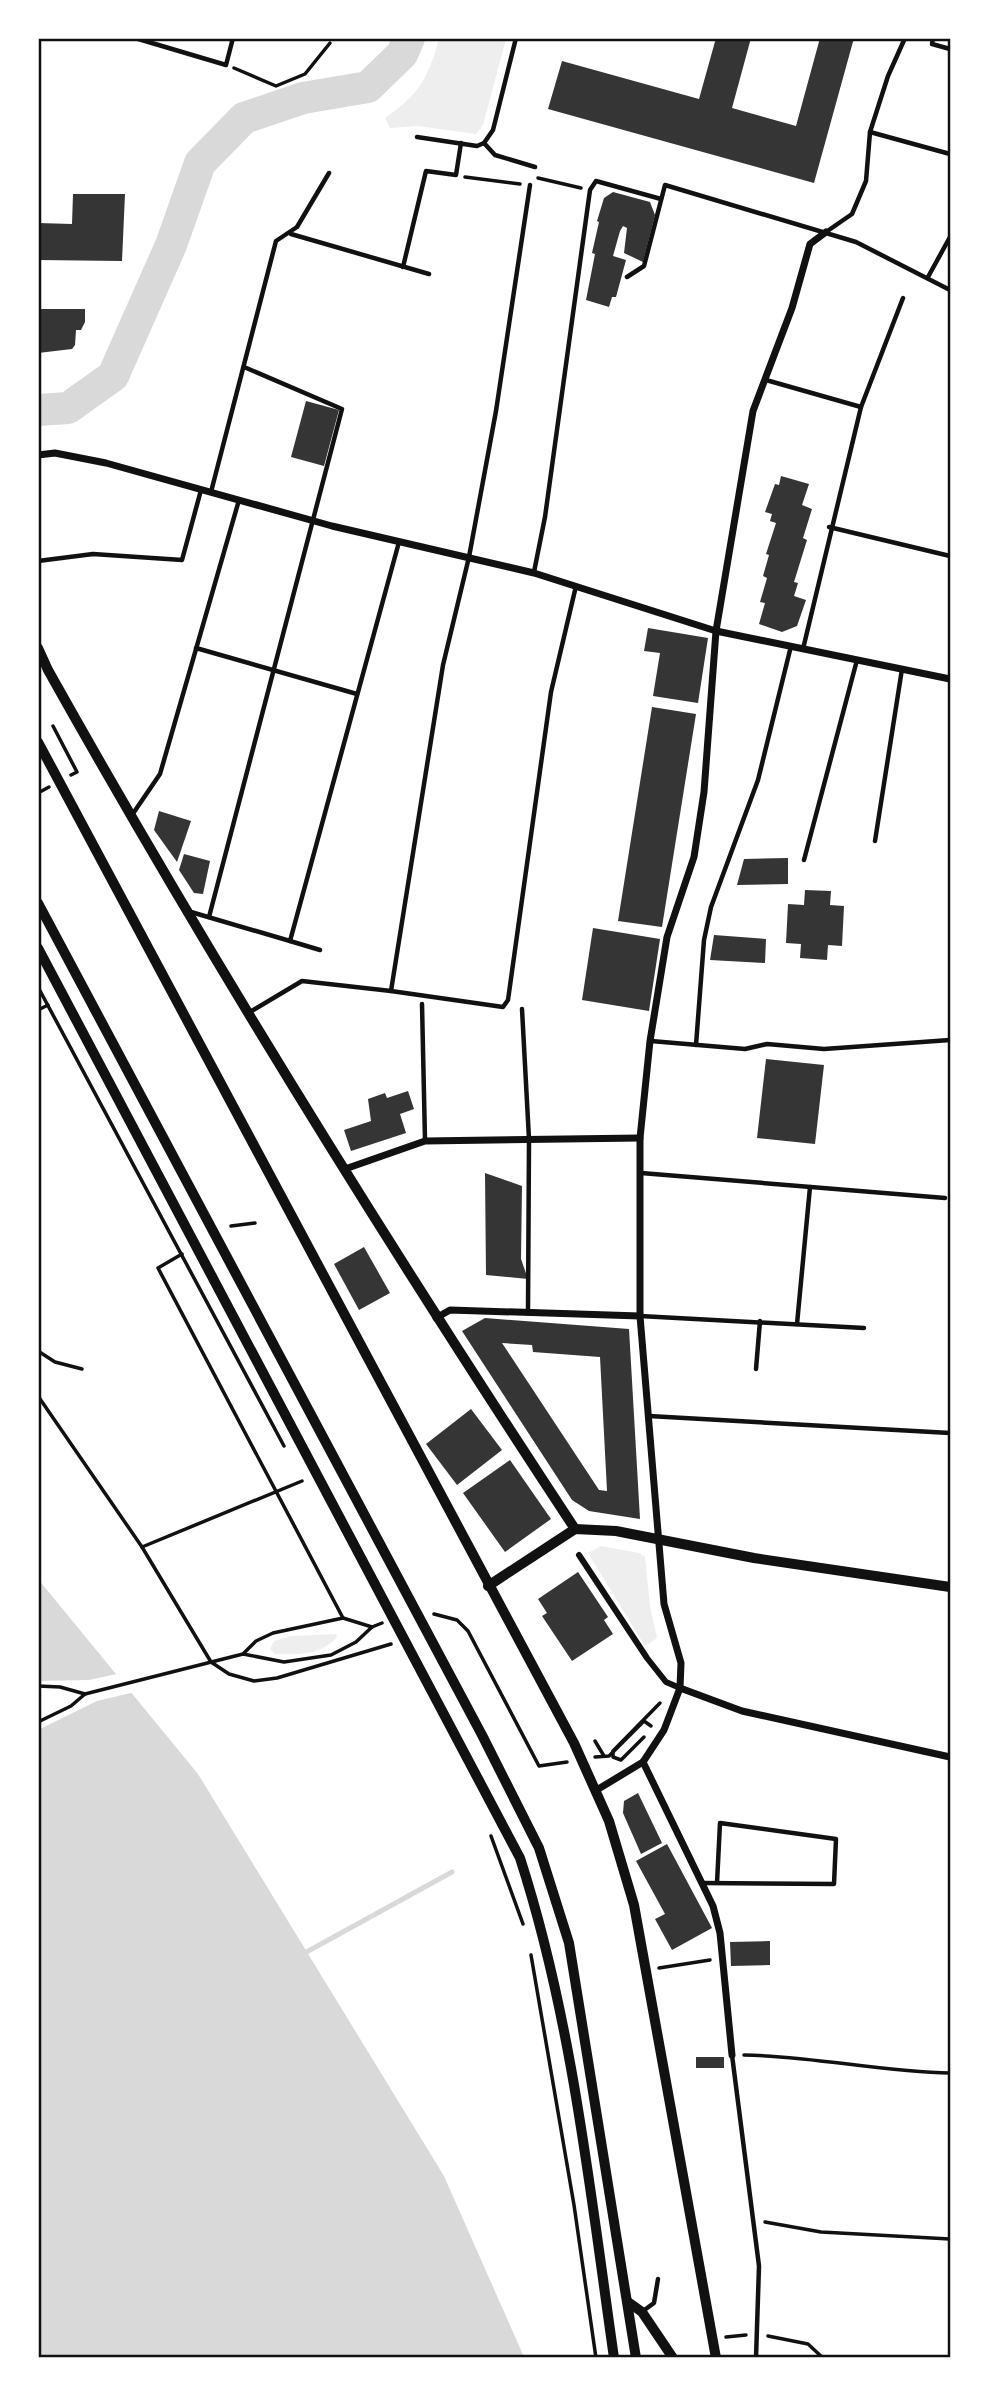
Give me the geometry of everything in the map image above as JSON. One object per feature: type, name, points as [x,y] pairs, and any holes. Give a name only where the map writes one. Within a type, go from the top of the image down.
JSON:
[{"type":"street","points":[[596,1791],[643,1762],[664,1730],[680,1688],[681,1662],[664,1604],[640,1316],[640,1138],[650,1041],[667,937],[694,857],[704,792],[716,631],[753,411],[792,308],[810,244],[826,232]]},
{"type":"street","points":[[38,455],[55,453],[106,463],[314,521],[534,573],[716,631],[950,679]]},
{"type":"street","points":[[38,648],[130,818],[184,909],[250,1012],[436,1318],[575,1529]]},
{"type":"street","points":[[38,742],[574,1743],[609,1821],[634,1905],[716,2357]]},
{"type":"street","points":[[38,903],[482,1735],[538,1848],[569,1943],[636,2357]]},
{"type":"street","points":[[38,948],[520,1858],[544,1931],[559,2004],[614,2357]]},
{"type":"street","points":[[345,1169],[425,1141],[640,1138]]},
{"type":"street","points":[[436,1318],[450,1310],[640,1316]]},
{"type":"street","points":[[488,1586],[575,1529],[659,1539],[754,1558],[950,1587]]},
{"type":"street","points":[[579,1555],[647,1658],[666,1682],[742,1711],[950,1757]]},
{"type":"street","points":[[643,1762],[713,1906],[722,1958],[732,2055]]},
{"type":"street","points":[[628,2302],[642,2312],[673,2357]]},
{"type":"lane","points":[[135,38],[226,65],[233,38]]},
{"type":"lane","points":[[417,137],[477,146],[484,143],[493,130],[516,38]]},
{"type":"lane","points":[[826,232],[852,214],[866,181],[870,132],[888,76],[905,38]]},
{"type":"lane","points":[[933,38],[932,44],[950,49]]},
{"type":"lane","points":[[870,132],[950,154]]},
{"type":"lane","points":[[403,267],[426,171],[456,175],[461,143]]},
{"type":"lane","points":[[484,143],[495,155],[535,167]]},
{"type":"lane","points":[[211,492],[276,241],[291,234],[329,173]]},
{"type":"lane","points":[[534,573],[545,517],[590,190],[596,181],[661,199]]},
{"type":"lane","points":[[391,991],[443,665],[469,557],[496,411],[530,185]]},
{"type":"lane","points":[[627,277],[644,266],[665,185],[856,242],[950,290]]},
{"type":"lane","points":[[291,234],[429,274]]},
{"type":"lane","points":[[928,277],[950,237]]},
{"type":"lane","points":[[803,649],[829,527],[861,407],[903,298]]},
{"type":"lane","points":[[209,917],[342,409],[244,367]]},
{"type":"lane","points":[[766,380],[861,407]]},
{"type":"lane","points":[[38,561],[93,554],[182,560],[201,489]]},
{"type":"lane","points":[[130,818],[160,774],[239,499]]},
{"type":"lane","points":[[829,527],[950,556]]},
{"type":"lane","points":[[290,941],[399,541]]},
{"type":"lane","points":[[250,1012],[302,981],[503,1007],[508,1000],[551,692],[576,586]]},
{"type":"lane","points":[[695,1045],[704,940],[711,907],[758,780],[791,646]]},
{"type":"lane","points":[[196,648],[357,694]]},
{"type":"lane","points":[[804,860],[858,660]]},
{"type":"lane","points":[[875,841],[902,669]]},
{"type":"lane","points":[[184,909],[320,950]]},
{"type":"lane","points":[[422,1004],[425,1141]]},
{"type":"lane","points":[[522,1009],[529,1139],[528,1313]]},
{"type":"lane","points":[[650,1041],[745,1049],[767,1044],[824,1049],[950,1040]]},
{"type":"lane","points":[[640,1173],[945,1198]]},
{"type":"lane","points":[[797,1324],[810,1187]]},
{"type":"lane","points":[[640,1316],[864,1328]]},
{"type":"lane","points":[[756,1369],[760,1321]]},
{"type":"lane","points":[[649,1416],[950,1433]]},
{"type":"lane","points":[[701,1883],[834,1884],[836,1839],[720,1824],[717,1883]]},
{"type":"lane","points":[[732,2055],[759,2266],[756,2357]]},
{"type":"lane","points":[[642,2312],[654,2302],[658,2279]]},
{"type":"path","points":[[226,65],[276,86],[305,74],[330,43]]},
{"type":"path","points":[[53,726],[77,772]]},
{"type":"path","points":[[38,1010],[48,1004]]},
{"type":"path","points":[[231,1226],[254,1223]]},
{"type":"path","points":[[182,1254],[158,1268],[343,1618]]},
{"type":"path","points":[[38,1351],[55,1362],[82,1369]]},
{"type":"path","points":[[38,1396],[142,1548],[211,1662],[229,1674],[254,1681],[277,1678],[391,1644]]},
{"type":"path","points":[[142,1548],[302,1481]]},
{"type":"path","points":[[430,1614],[457,1620],[468,1631],[540,1766],[578,1760]]},
{"type":"path","points":[[243,1654],[256,1640],[273,1633],[343,1618],[372,1627]]},
{"type":"path","points":[[38,1722],[71,1706],[85,1694],[243,1654],[284,1662],[331,1655],[356,1642],[372,1627],[391,1620]]},
{"type":"path","points":[[38,1686],[60,1687],[85,1694]]},
{"type":"path","points":[[591,1758],[609,1756],[618,1747],[627,1739],[644,1721],[649,1722],[651,1729],[621,1760],[613,1757],[612,1754],[612,1751],[662,1701]]},
{"type":"path","points":[[595,1741],[604,1756]]},
{"type":"path","points":[[497,1851],[527,1935]]},
{"type":"path","points":[[529,1948],[574,2205],[596,2357]]},
{"type":"path","points":[[646,1970],[722,1958]]},
{"type":"path","points":[[732,2055],[781,2055],[899,2072],[950,2073]]},
{"type":"path","points":[[752,2219],[821,2232],[950,2239]]},
{"type":"path","points":[[714,2338],[757,2334],[808,2344],[823,2357]]},
{"type":"shaded area","points":[[439,39],[506,39],[483,125],[476,134],[418,126],[390,128],[385,118],[397,110],[421,84],[431,65]]},
{"type":"shaded area","points":[[601,1546],[639,1553],[645,1557],[650,1606],[657,1638],[645,1646],[588,1553]]},
{"type":"shaded area","points":[[38,1579],[198,1774],[444,2176],[524,2357],[39,2357]]},
{"type":"shaded area","points":[[336,1634],[337,1637],[331,1643],[309,1653],[275,1654],[270,1649],[274,1641],[291,1636]]},
{"type":"pier","points":[[121,1673],[135,1692],[97,1701],[38,1730],[39,1681],[89,1680]]},
{"type":"building","points":[[716,38],[751,38],[732,108],[796,126],[820,38],[854,38],[814,183],[548,109],[562,61],[699,99]]},
{"type":"building","points":[[613,192],[650,202],[655,215],[643,262],[624,253],[627,228],[623,226],[620,231],[613,256],[626,260],[616,297],[612,297],[609,307],[586,300],[595,254],[592,253],[599,222],[597,221],[604,198]]},
{"type":"building","points":[[73,194],[125,194],[122,261],[38,260],[38,223],[72,224]]},
{"type":"building","points":[[38,309],[85,309],[85,322],[81,330],[76,330],[75,345],[72,349],[38,353]]},
{"type":"building","points":[[306,401],[339,410],[324,466],[291,457]]},
{"type":"building","points":[[781,476],[809,484],[802,505],[812,509],[803,538],[807,540],[794,582],[798,583],[794,596],[806,600],[797,626],[782,632],[759,624],[765,603],[760,602],[767,578],[763,576],[769,555],[766,554],[776,523],[770,521],[772,514],[765,512],[775,484],[779,485]]},
{"type":"building","points":[[648,628],[708,638],[698,703],[653,696],[660,653],[644,651]]},
{"type":"building","points":[[652,707],[696,714],[662,927],[618,921]]},
{"type":"building","points":[[159,811],[191,821],[177,862],[154,830]]},
{"type":"building","points":[[184,854],[210,861],[203,894],[194,893],[179,870]]},
{"type":"building","points":[[788,858],[788,884],[737,885],[744,859]]},
{"type":"building","points":[[805,890],[831,891],[830,905],[844,906],[842,946],[828,945],[827,960],[800,958],[801,944],[786,943],[788,904],[804,905]]},
{"type":"building","points":[[593,928],[660,939],[649,1011],[582,1000]]},
{"type":"building","points":[[714,935],[766,939],[765,963],[710,960]]},
{"type":"building","points":[[766,1059],[824,1065],[815,1144],[757,1138]]},
{"type":"building","points":[[408,1091],[414,1109],[400,1114],[406,1133],[351,1151],[344,1130],[371,1121],[368,1099],[385,1093],[387,1098]]},
{"type":"building","points":[[485,1173],[522,1186],[521,1259],[528,1279],[486,1275]]},
{"type":"building","points":[[364,1247],[390,1293],[359,1310],[334,1264]]},
{"type":"building","points":[[485,1318],[629,1329],[640,1519],[589,1511],[572,1500],[462,1331]],"holes":[[[502,1343],[532,1345],[533,1352],[600,1357],[607,1491],[599,1490]]]},
{"type":"building","points":[[471,1409],[502,1450],[457,1485],[426,1444]]},
{"type":"building","points":[[510,1460],[551,1519],[505,1552],[463,1493]]},
{"type":"building","points":[[578,1572],[608,1617],[604,1620],[613,1634],[572,1661],[542,1616],[547,1613],[538,1599]]},
{"type":"building","points":[[638,1793],[662,1843],[641,1854],[623,1813],[624,1801]]},
{"type":"building","points":[[667,1844],[712,1928],[672,1950],[655,1919],[665,1914],[636,1861]]},
{"type":"building","points":[[770,1941],[770,1965],[731,1966],[730,1942]]},
{"type":"building","points":[[696,2057],[724,2057],[724,2068],[696,2068]]},
{"type":"waterway","points":[[38,410],[68,408],[113,376],[171,245],[200,163],[244,118],[303,98],[368,87],[402,54],[409,38]]},
{"type":"waterway","points":[[301,1955],[452,1872]]}]
